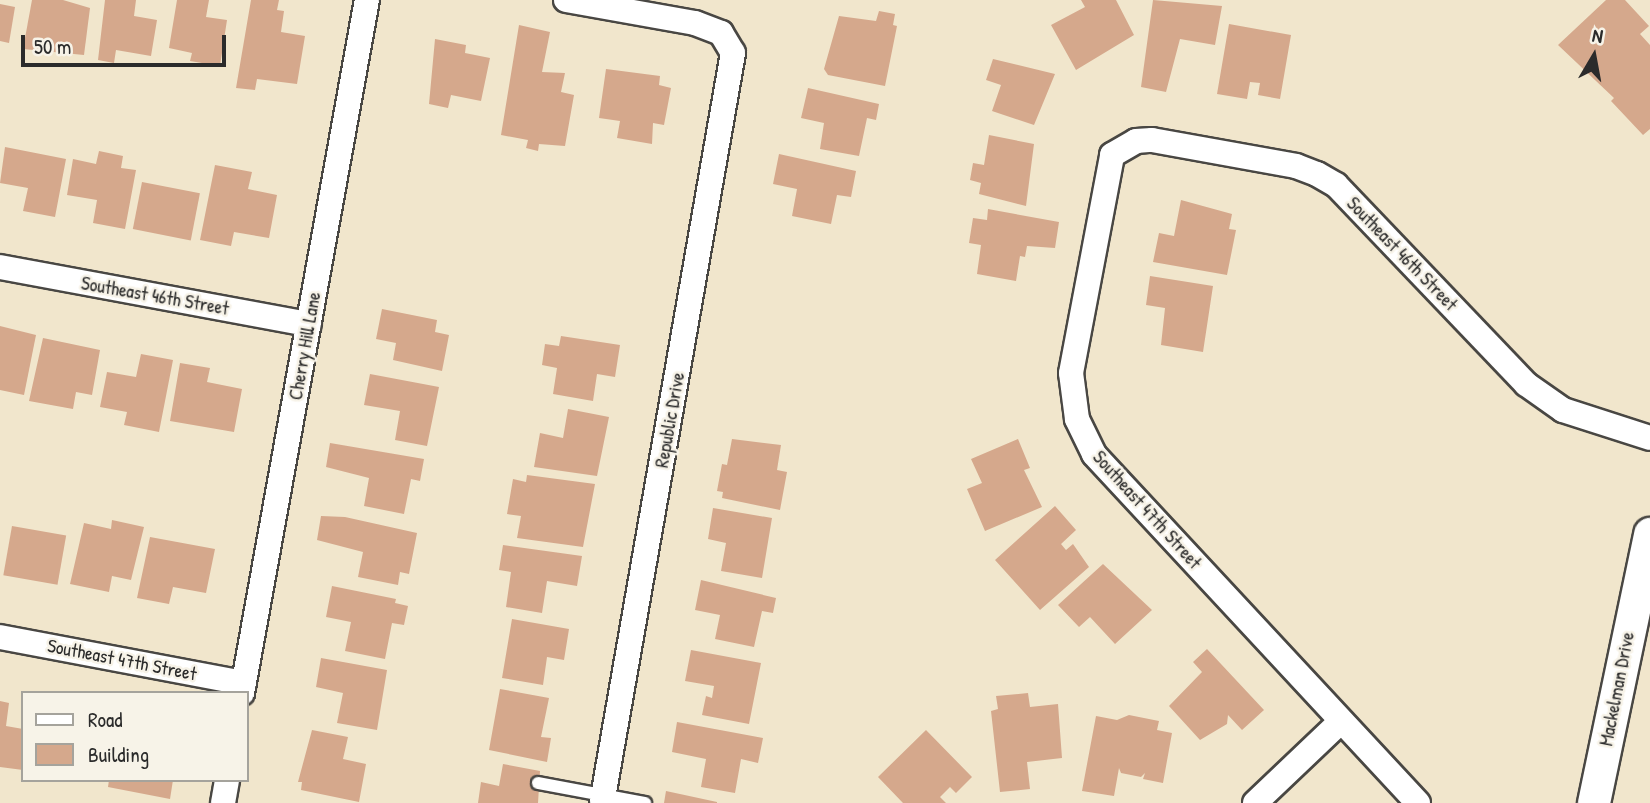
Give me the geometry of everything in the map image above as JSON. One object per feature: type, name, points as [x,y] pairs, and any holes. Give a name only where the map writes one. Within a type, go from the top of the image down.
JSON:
[{"type":"street","name":"Cherry Hill Lane","points":[[243,688],[367,0]]},
{"type":"street","name":"Republic Drive","points":[[566,0],[695,23],[728,39],[733,53],[731,78],[603,799]]},
{"type":"street","name":"Southeast 46th Street","points":[[1124,146],[1152,140],[1317,174],[1336,186],[1526,384],[1563,410],[1650,438]]},
{"type":"street","name":"Southeast 47th Street","points":[[1124,146],[1112,155],[1107,172],[1071,373],[1077,419],[1094,454],[1418,803]]},
{"type":"street","name":"Southeast 46th Street","points":[[0,267],[309,324]]},
{"type":"street","name":"Mackelman Drive","points":[[1594,803],[1643,593],[1650,534]]},
{"type":"street","name":"Southeast 47th Street","points":[[0,637],[243,688]]},
{"type":"street","points":[[1255,803],[1341,722]]},
{"type":"street","points":[[223,803],[227,782]]},
{"type":"lane","points":[[538,783],[603,799],[645,803]]},
{"type":"building","points":[[32,0],[63,0],[90,8],[84,55],[23,49]]},
{"type":"building","points":[[105,0],[136,0],[134,16],[157,20],[151,56],[116,50],[114,63],[98,60]]},
{"type":"building","points":[[177,0],[209,0],[206,17],[227,20],[220,66],[190,61],[192,53],[169,48]]},
{"type":"building","points":[[251,0],[279,0],[277,10],[284,11],[281,32],[305,36],[297,84],[257,79],[255,90],[236,88]]},
{"type":"building","points":[[1081,0],[1116,0],[1134,35],[1076,70],[1051,25],[1085,7]]},
{"type":"building","points":[[1153,0],[1222,6],[1215,45],[1180,39],[1166,92],[1141,87]]},
{"type":"building","points":[[1606,0],[1625,0],[1649,26],[1640,34],[1650,45],[1650,129],[1643,135],[1611,101],[1614,98],[1558,45]]},
{"type":"building","points":[[0,4],[15,7],[9,43],[0,41]]},
{"type":"building","points":[[879,11],[895,14],[893,25],[897,26],[885,86],[828,75],[824,69],[839,16],[876,21]]},
{"type":"building","points":[[1229,24],[1291,35],[1280,99],[1258,95],[1260,83],[1250,82],[1247,99],[1217,94]]},
{"type":"building","points":[[519,25],[550,32],[542,72],[565,73],[561,92],[574,95],[565,146],[539,144],[538,151],[526,148],[528,140],[501,135]]},
{"type":"building","points":[[435,39],[466,45],[465,53],[490,58],[481,101],[451,95],[448,108],[429,104]]},
{"type":"building","points":[[993,59],[1055,74],[1034,125],[992,111],[1001,85],[986,80]]},
{"type":"building","points":[[606,69],[660,76],[659,85],[671,88],[664,125],[653,123],[652,144],[617,138],[620,121],[599,118]]},
{"type":"building","points":[[808,88],[879,104],[876,120],[867,118],[859,156],[820,149],[824,123],[801,118]]},
{"type":"building","points":[[989,135],[1034,144],[1026,206],[979,194],[981,183],[970,180],[973,163],[984,165]]},
{"type":"building","points":[[5,147],[66,159],[55,217],[23,211],[28,188],[0,183]]},
{"type":"building","points":[[99,151],[123,156],[121,168],[136,170],[125,229],[93,223],[97,200],[67,195],[73,159],[96,164]]},
{"type":"building","points":[[779,154],[856,171],[851,197],[837,195],[831,224],[792,216],[797,189],[773,184]]},
{"type":"building","points":[[215,165],[252,172],[248,189],[277,195],[269,238],[234,232],[231,246],[200,240]]},
{"type":"building","points":[[142,182],[200,193],[191,240],[133,229]]},
{"type":"building","points":[[1181,200],[1232,214],[1229,229],[1236,230],[1227,275],[1153,262],[1159,233],[1174,236]]},
{"type":"building","points":[[988,209],[1059,222],[1055,248],[1027,246],[1025,257],[1020,256],[1016,281],[977,274],[981,245],[969,243],[973,218],[987,220]]},
{"type":"building","points":[[1150,276],[1213,286],[1203,352],[1161,345],[1165,308],[1146,305]]},
{"type":"building","points":[[382,309],[437,320],[435,332],[449,335],[442,371],[393,360],[396,343],[376,339]]},
{"type":"building","points":[[0,326],[36,335],[24,395],[0,390]]},
{"type":"building","points":[[561,336],[620,345],[615,377],[597,374],[593,401],[553,394],[557,368],[542,365],[545,344],[559,346]]},
{"type":"building","points":[[43,338],[100,350],[92,395],[76,392],[73,409],[29,401]]},
{"type":"building","points":[[141,354],[173,360],[159,432],[124,425],[127,412],[100,407],[107,372],[136,377]]},
{"type":"building","points":[[180,363],[210,368],[207,382],[242,389],[234,432],[170,421]]},
{"type":"building","points":[[370,374],[439,387],[427,446],[395,440],[400,411],[364,405]]},
{"type":"building","points":[[568,409],[609,417],[597,476],[534,467],[540,433],[563,438]]},
{"type":"building","points":[[732,439],[781,445],[777,470],[787,472],[780,510],[722,498],[723,492],[717,491],[722,464],[727,465]]},
{"type":"building","points":[[1018,439],[1030,468],[1024,470],[1042,507],[985,531],[967,489],[982,483],[971,459]]},
{"type":"building","points":[[330,443],[424,459],[420,481],[411,479],[404,514],[364,506],[369,478],[326,467]]},
{"type":"building","points":[[527,475],[595,484],[583,547],[517,538],[521,516],[507,514],[513,479],[526,482]]},
{"type":"building","points":[[1055,506],[1076,530],[1061,544],[1066,550],[1073,544],[1089,567],[1040,610],[995,560]]},
{"type":"building","points":[[713,508],[772,518],[762,578],[721,571],[726,543],[708,539]]},
{"type":"building","points":[[321,516],[345,517],[417,533],[409,574],[400,572],[398,585],[358,577],[363,552],[317,540]]},
{"type":"building","points":[[112,520],[144,527],[131,580],[112,576],[109,592],[70,584],[84,523],[111,529]]},
{"type":"building","points":[[12,526],[66,536],[57,585],[3,575]]},
{"type":"building","points":[[150,537],[215,549],[206,593],[173,587],[169,604],[137,598]]},
{"type":"building","points":[[503,545],[582,556],[577,586],[547,581],[542,613],[506,607],[511,572],[499,570]]},
{"type":"building","points":[[1103,564],[1152,610],[1115,644],[1090,617],[1079,627],[1058,605]]},
{"type":"building","points":[[701,580],[776,598],[773,613],[762,611],[754,647],[715,639],[720,615],[695,610]]},
{"type":"building","points":[[332,586],[396,599],[395,603],[408,606],[404,625],[392,623],[385,659],[345,651],[351,622],[326,617]]},
{"type":"building","points":[[512,619],[569,629],[564,660],[547,657],[543,685],[502,678]]},
{"type":"building","points":[[1207,649],[1264,710],[1242,730],[1228,715],[1227,724],[1200,740],[1169,706],[1202,672],[1193,662]]},
{"type":"building","points":[[691,650],[761,663],[749,724],[702,715],[706,696],[712,698],[714,686],[685,681]]},
{"type":"building","points":[[321,658],[387,670],[377,730],[337,723],[343,693],[316,687]]},
{"type":"building","points":[[500,689],[549,698],[541,737],[551,738],[547,762],[489,750]]},
{"type":"building","points":[[1028,693],[1030,707],[1058,704],[1062,758],[1027,762],[1030,789],[1000,792],[991,711],[998,709],[996,696]]},
{"type":"building","points":[[0,701],[9,703],[6,726],[21,729],[21,770],[0,767]]},
{"type":"building","points":[[1129,715],[1159,721],[1157,730],[1172,733],[1163,783],[1143,779],[1145,773],[1141,777],[1121,773],[1119,768],[1114,796],[1082,791],[1096,716],[1117,720]]},
{"type":"building","points":[[677,722],[763,738],[758,763],[741,759],[735,793],[701,787],[706,759],[672,752]]},
{"type":"building","points":[[312,730],[348,737],[343,759],[366,764],[359,802],[301,790],[302,782],[298,782]]},
{"type":"building","points":[[926,730],[972,777],[956,793],[950,787],[940,797],[946,803],[903,803],[878,777]]},
{"type":"building","points":[[503,764],[540,771],[538,803],[478,803],[481,782],[499,786]]},
{"type":"building","points":[[109,782],[173,782],[170,799],[108,787]]},
{"type":"building","points":[[666,791],[717,802],[717,803],[664,803]]}]
